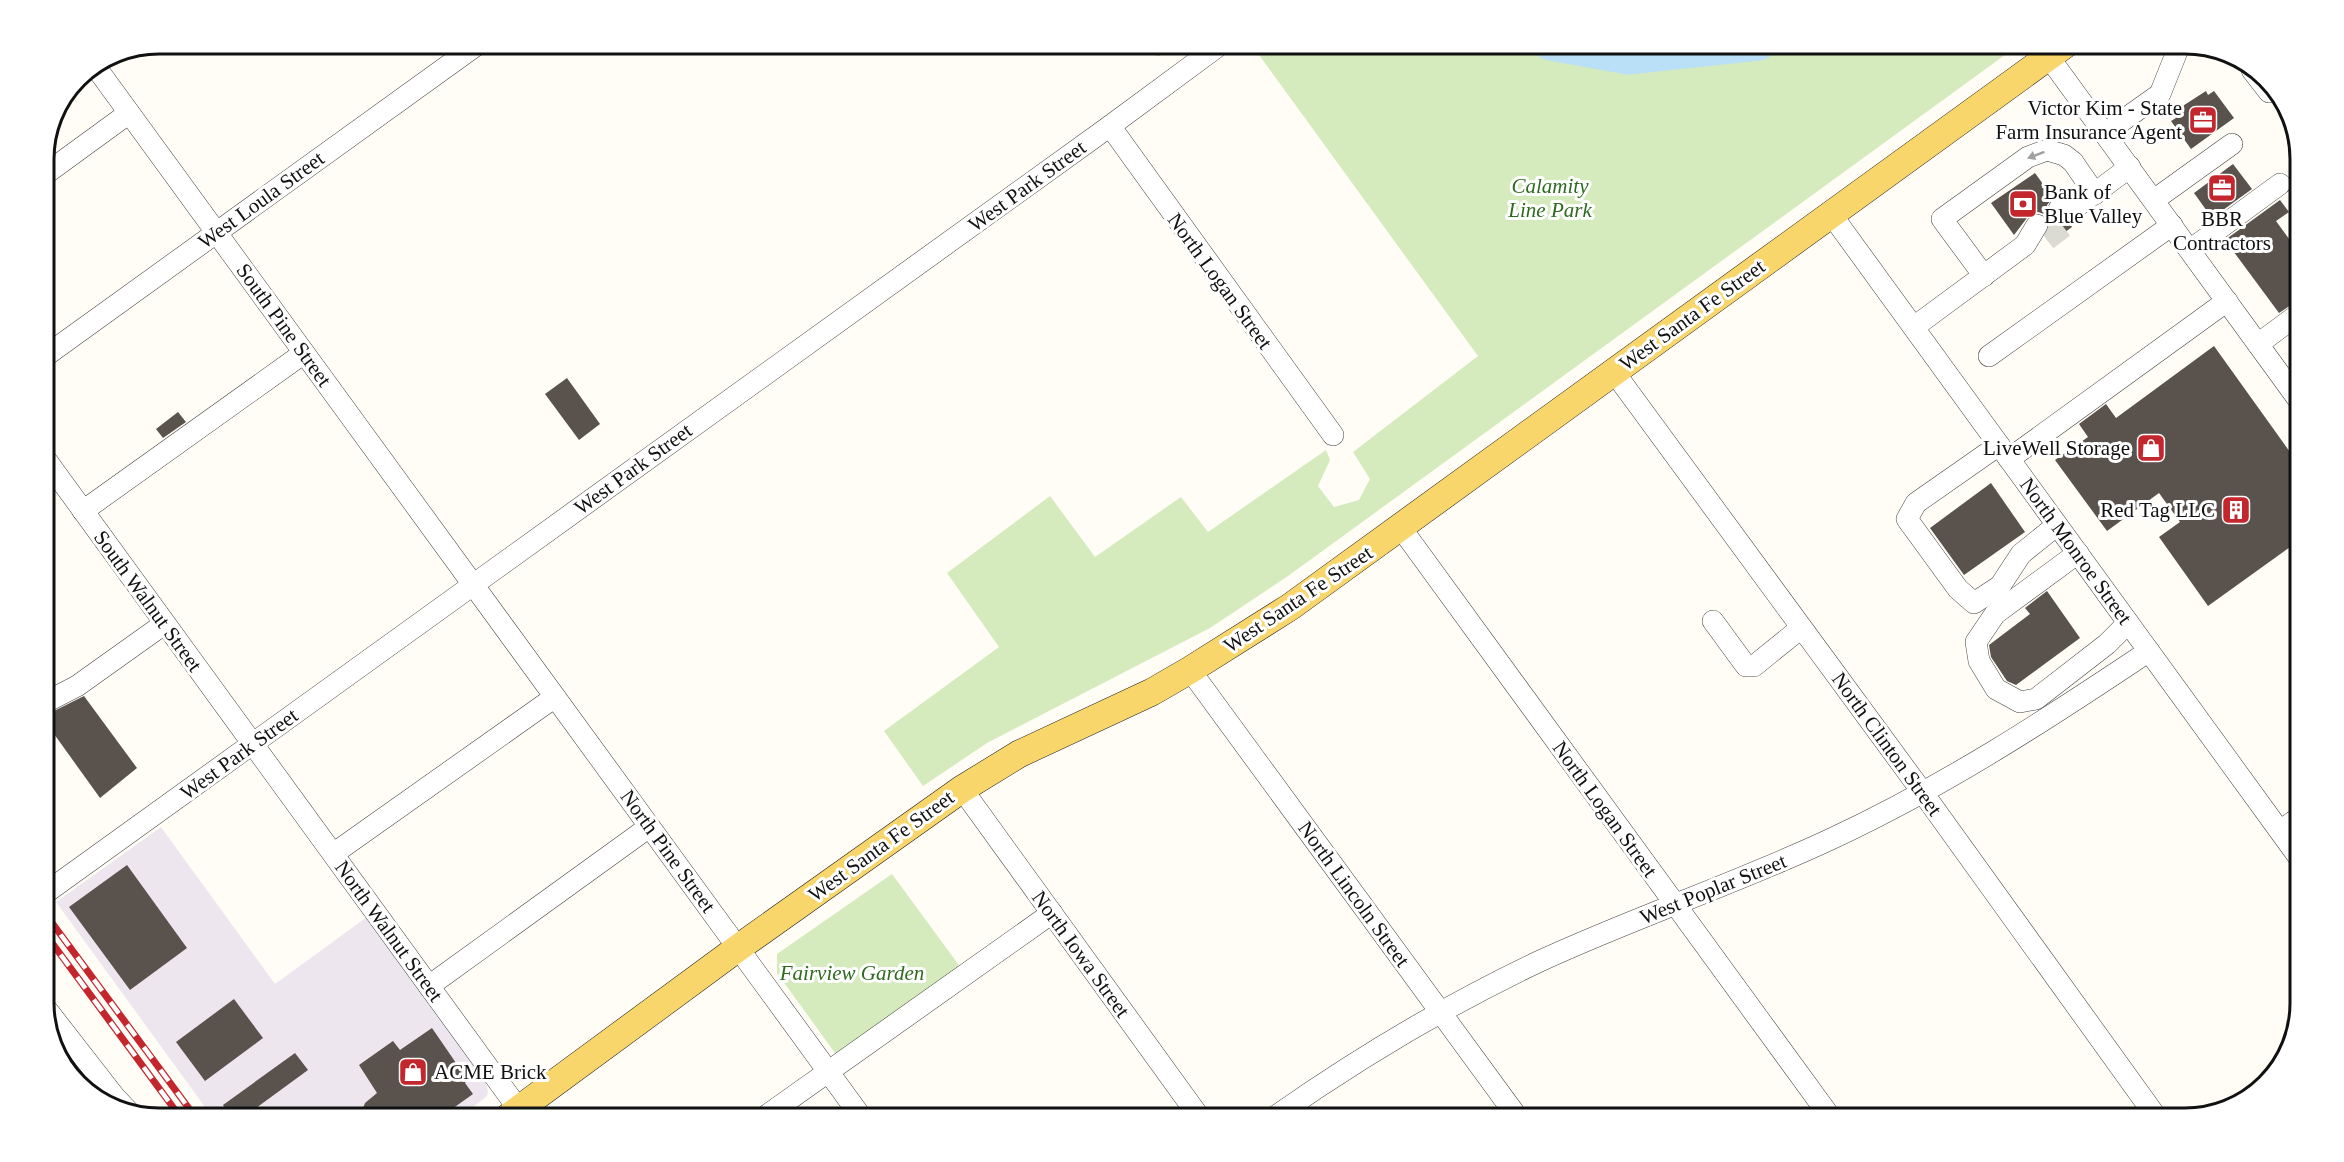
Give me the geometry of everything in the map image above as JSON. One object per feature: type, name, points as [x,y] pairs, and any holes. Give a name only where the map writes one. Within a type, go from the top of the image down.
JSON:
[{"type":"main road","name":"West Santa Fe Street","points":[[528,1108],[738,948],[962,789],[1019,754],[1152,692],[1290,607],[2051,54]]},
{"type":"street","name":"West Loula Street","points":[[54,350],[464,54]]},
{"type":"street","name":"West Park Street","points":[[54,887],[1207,54]]},
{"type":"street","points":[[2059,54],[2105,134],[2290,388]]},
{"type":"street","points":[[2105,134],[2160,94],[2176,54]]},
{"type":"street","name":"South Pine Street","points":[[100,73],[473,585]]},
{"type":"street","points":[[54,168],[129,113]]},
{"type":"street","name":"North Logan Street","points":[[1110,126],[1333,435]]},
{"type":"street","points":[[2154,200],[2232,144]]},
{"type":"street","points":[[1984,276],[1942,219],[2028,157],[2047,150],[2064,155],[2073,162],[2095,194]]},
{"type":"street","points":[[2067,214],[2130,167]]},
{"type":"street","points":[[2190,250],[2280,184]]},
{"type":"street","name":"North Monroe Street","points":[[1831,214],[2290,845]]},
{"type":"street","points":[[1989,356],[2172,225]]},
{"type":"street","points":[[1914,327],[2042,232]]},
{"type":"street","points":[[2057,525],[2021,554],[2000,586],[1974,603],[1958,589],[1907,519],[1916,503],[2004,452],[2227,301]]},
{"type":"street","points":[[2258,344],[2290,320]]},
{"type":"street","points":[[83,512],[304,353]]},
{"type":"street","name":"North Clinton Street","points":[[1614,372],[1923,793],[2149,1108]]},
{"type":"street","name":"South Walnut Street","points":[[54,471],[253,743]]},
{"type":"street","name":"North Logan Street","points":[[1401,528],[1823,1108]]},
{"type":"street","points":[[2078,553],[1995,614],[1976,642],[1979,661],[1996,689],[2020,702],[2036,699],[2107,644],[2128,623]]},
{"type":"street","name":"North Pine Street","points":[[473,585],[854,1108]]},
{"type":"street","points":[[1713,621],[1746,666],[1754,666],[1801,628]]},
{"type":"street","points":[[54,698],[77,686],[164,624]]},
{"type":"street","name":"West Poplar Street","points":[[1290,1108],[1354,1065],[1441,1012],[1489,986],[1541,961],[1801,853],[1923,793],[2049,718],[2149,651]]},
{"type":"street","name":"North Lincoln Street","points":[[1190,670],[1510,1108]]},
{"type":"street","points":[[333,854],[555,698]]},
{"type":"street","points":[[2036,699],[2049,718]]},
{"type":"street","name":"North Walnut Street","points":[[253,743],[429,986],[512,1108]]},
{"type":"street","name":"North Iowa Street","points":[[962,789],[1192,1108]]},
{"type":"street","points":[[2280,831],[2290,824]]},
{"type":"street","points":[[429,986],[650,827]]},
{"type":"street","points":[[778,1108],[1052,913]]},
{"type":"street","points":[[56,1021],[116,1098]]},
{"type":"shaded area","points":[[161,827],[275,984],[367,917],[484,1078],[488,1091],[487,1096],[472,1108],[206,1108],[56,902]]},
{"type":"green space","name":"Calamity Line Park","points":[[1258,54],[1606,54],[1628,58],[1665,54],[2006,54],[1288,576],[1210,628],[987,743],[923,786],[884,731],[999,647],[947,573],[1050,496],[1095,557],[1181,497],[1208,532],[1326,450],[1330,460],[1318,486],[1334,507],[1359,500],[1370,479],[1353,452],[1478,356]]},
{"type":"green space","points":[[1606,54],[1665,54],[1628,58]]},
{"type":"green space","name":"Fairview Garden","points":[[892,874],[961,968],[838,1057],[777,973],[777,954]]},
{"type":"building","name":"Victor Kim - State Farm Insurance Agent","points":[[2206,91],[2208,95],[2214,91],[2234,118],[2191,149],[2171,121],[2176,118],[2174,114],[2178,109]]},
{"type":"building","name":"BBR Contractors","points":[[2233,164],[2252,189],[2212,218],[2194,193]]},
{"type":"building","name":"Bank of Blue Valley","points":[[2035,173],[2053,198],[2047,205],[2048,216],[2055,221],[2068,221],[2072,227],[2050,243],[2045,236],[2050,225],[2044,214],[2038,212],[2030,214],[2014,235],[1991,203]]},
{"type":"building","points":[[2280,200],[2289,212],[2276,221],[2290,240],[2290,306],[2279,313],[2225,240]]},
{"type":"building","points":[[2214,346],[2290,452],[2290,547],[2208,606],[2159,537],[2180,522],[2159,493],[2107,531],[2055,460],[2088,437],[2079,424],[2106,404],[2116,418]]},
{"type":"building","points":[[567,378],[600,424],[579,440],[545,394]]},
{"type":"building","points":[[178,412],[186,422],[163,438],[156,429]]},
{"type":"building","points":[[1991,483],[2025,532],[1964,575],[1930,528]]},
{"type":"building","points":[[2047,591],[2080,638],[2016,685],[2007,681],[1991,657],[1989,645],[2030,614],[2025,608]]},
{"type":"building","points":[[84,696],[137,768],[100,798],[54,734],[54,711]]},
{"type":"building","points":[[127,865],[187,948],[130,990],[69,907]]},
{"type":"building","points":[[234,999],[263,1038],[205,1081],[176,1042]]},
{"type":"building","name":"ACME Brick","points":[[432,1028],[467,1079],[465,1083],[473,1094],[453,1108],[363,1108],[365,1103],[377,1093],[359,1065],[393,1041],[400,1050]]},
{"type":"building","points":[[295,1053],[308,1070],[256,1108],[225,1108],[223,1105]]},
{"type":"waterway","points":[[1606,54],[1628,58],[1665,54]]},
{"type":"tunnel","points":[[2047,240],[2069,223]]},
{"type":"railway","points":[[54,926],[189,1108]]},
{"type":"railway","points":[[54,946],[174,1108]]},
{"type":"place","name":"Victor Kim - State Farm Insurance Agent","points":[[2203,120]]},
{"type":"place","name":"BBR Contractors","points":[[2222,188]]},
{"type":"place","name":"Bank of Blue Valley","points":[[2023,204]]},
{"type":"place","name":"LiveWell Storage","points":[[2151,448]]},
{"type":"place","name":"Red Tag LLC","points":[[2236,510]]},
{"type":"place","name":"ACME Brick","points":[[413,1072]]}]
